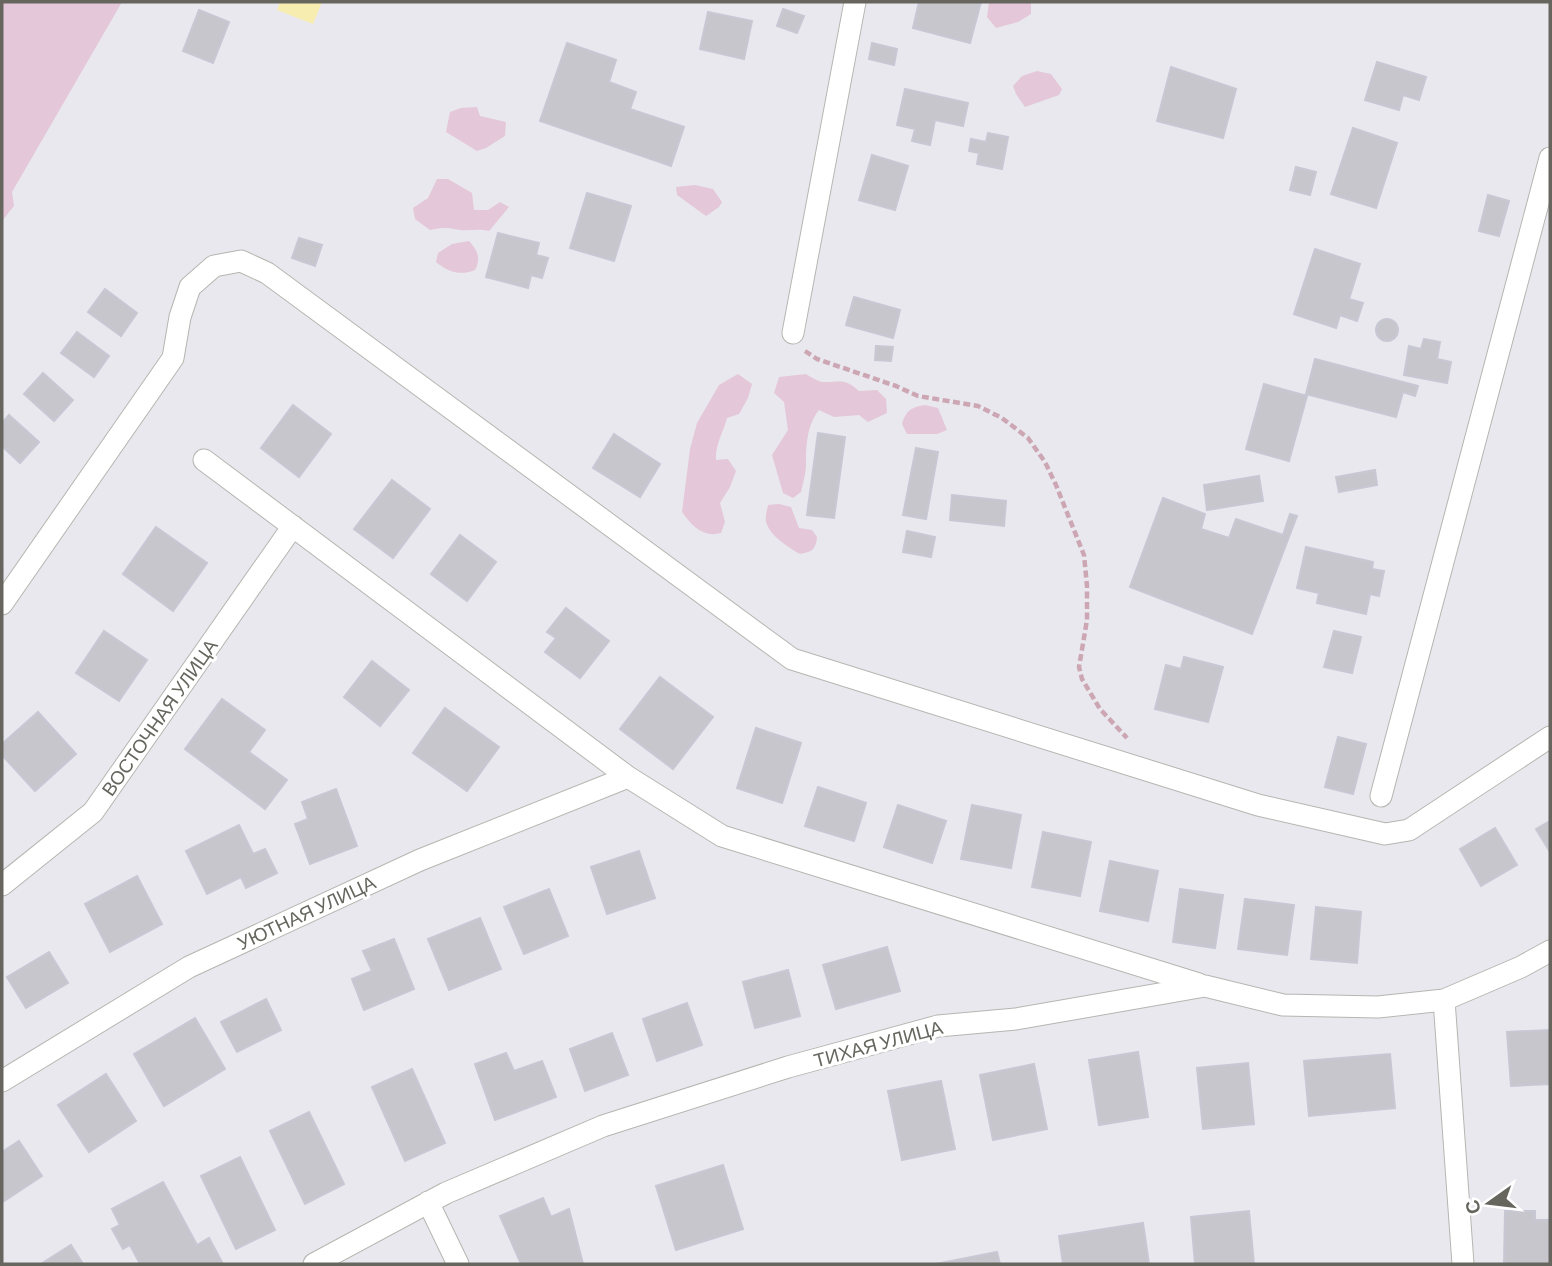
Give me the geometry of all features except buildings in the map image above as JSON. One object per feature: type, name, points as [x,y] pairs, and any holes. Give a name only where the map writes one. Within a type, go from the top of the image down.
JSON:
[{"type":"street","points":[[793,333],[855,2]]},
{"type":"street","points":[[1381,796],[1550,158]]},
{"type":"street","points":[[2,604],[173,358],[180,317],[190,287],[214,266],[241,261],[267,273],[792,659],[1295,815],[1385,834],[1398,834],[1409,830],[1550,737]]},
{"type":"street","points":[[204,460],[628,777],[722,836],[1205,986]]},
{"type":"street","name":"ВОСТОЧНАЯ УЛИЦА","points":[[2,885],[93,811],[293,526]]},
{"type":"street","name":"УЮТНАЯ УЛИЦА","points":[[2,1081],[189,967],[420,860],[628,777]]},
{"type":"street","name":"ТИХАЯ УЛИЦА","points":[[314,1264],[428,1202],[603,1126],[801,1063],[938,1026],[1016,1019],[1205,986],[1283,1005],[1378,1007],[1444,1000],[1479,987],[1550,951]]},
{"type":"street","points":[[1444,1000],[1463,1264]]},
{"type":"street","points":[[428,1202],[458,1264]]},
{"type":"path","points":[[793,333],[803,350],[817,359],[918,396],[978,406],[1002,418],[1028,438],[1045,462],[1084,555],[1087,620],[1079,667],[1082,679],[1100,709],[1136,747],[1152,772]]},
{"type":"shaded area","points":[[2,2],[122,2],[12,192],[14,206],[2,221]]},
{"type":"shaded area","points":[[280,2],[322,2],[313,24],[277,10]]},
{"type":"shaded area","points":[[989,2],[1031,2],[1031,14],[1018,22],[996,28],[987,17]]},
{"type":"shaded area","points":[[1037,71],[1051,74],[1062,89],[1059,95],[1025,107],[1013,86],[1022,76]]},
{"type":"shaded area","points":[[477,107],[480,116],[506,122],[505,136],[477,151],[446,132],[450,112]]},
{"type":"shaded area","points":[[437,179],[448,179],[472,193],[474,210],[488,210],[500,202],[509,207],[489,231],[445,228],[430,230],[415,219],[413,208],[428,198]]},
{"type":"shaded area","points":[[695,185],[713,189],[722,202],[706,216],[677,195],[676,187]]},
{"type":"shaded area","points":[[469,241],[478,255],[475,270],[454,272],[436,262],[438,253],[452,244]]},
{"type":"shaded area","points":[[738,374],[752,384],[739,414],[727,418],[718,444],[716,460],[728,459],[736,471],[720,503],[725,522],[721,533],[709,534],[694,526],[682,512],[690,449],[697,423],[719,385]]},
{"type":"shaded area","points":[[806,374],[822,382],[845,382],[859,391],[877,390],[886,399],[887,413],[868,422],[859,415],[834,417],[819,410],[808,436],[806,471],[801,492],[793,498],[783,493],[772,455],[788,430],[784,402],[774,393],[779,377]]},
{"type":"shaded area","points":[[925,405],[938,408],[947,430],[937,434],[907,434],[902,424],[905,416],[913,408]]},
{"type":"shaded area","points":[[768,505],[791,507],[799,528],[812,530],[817,537],[812,550],[800,554],[771,532],[766,520]]}]
